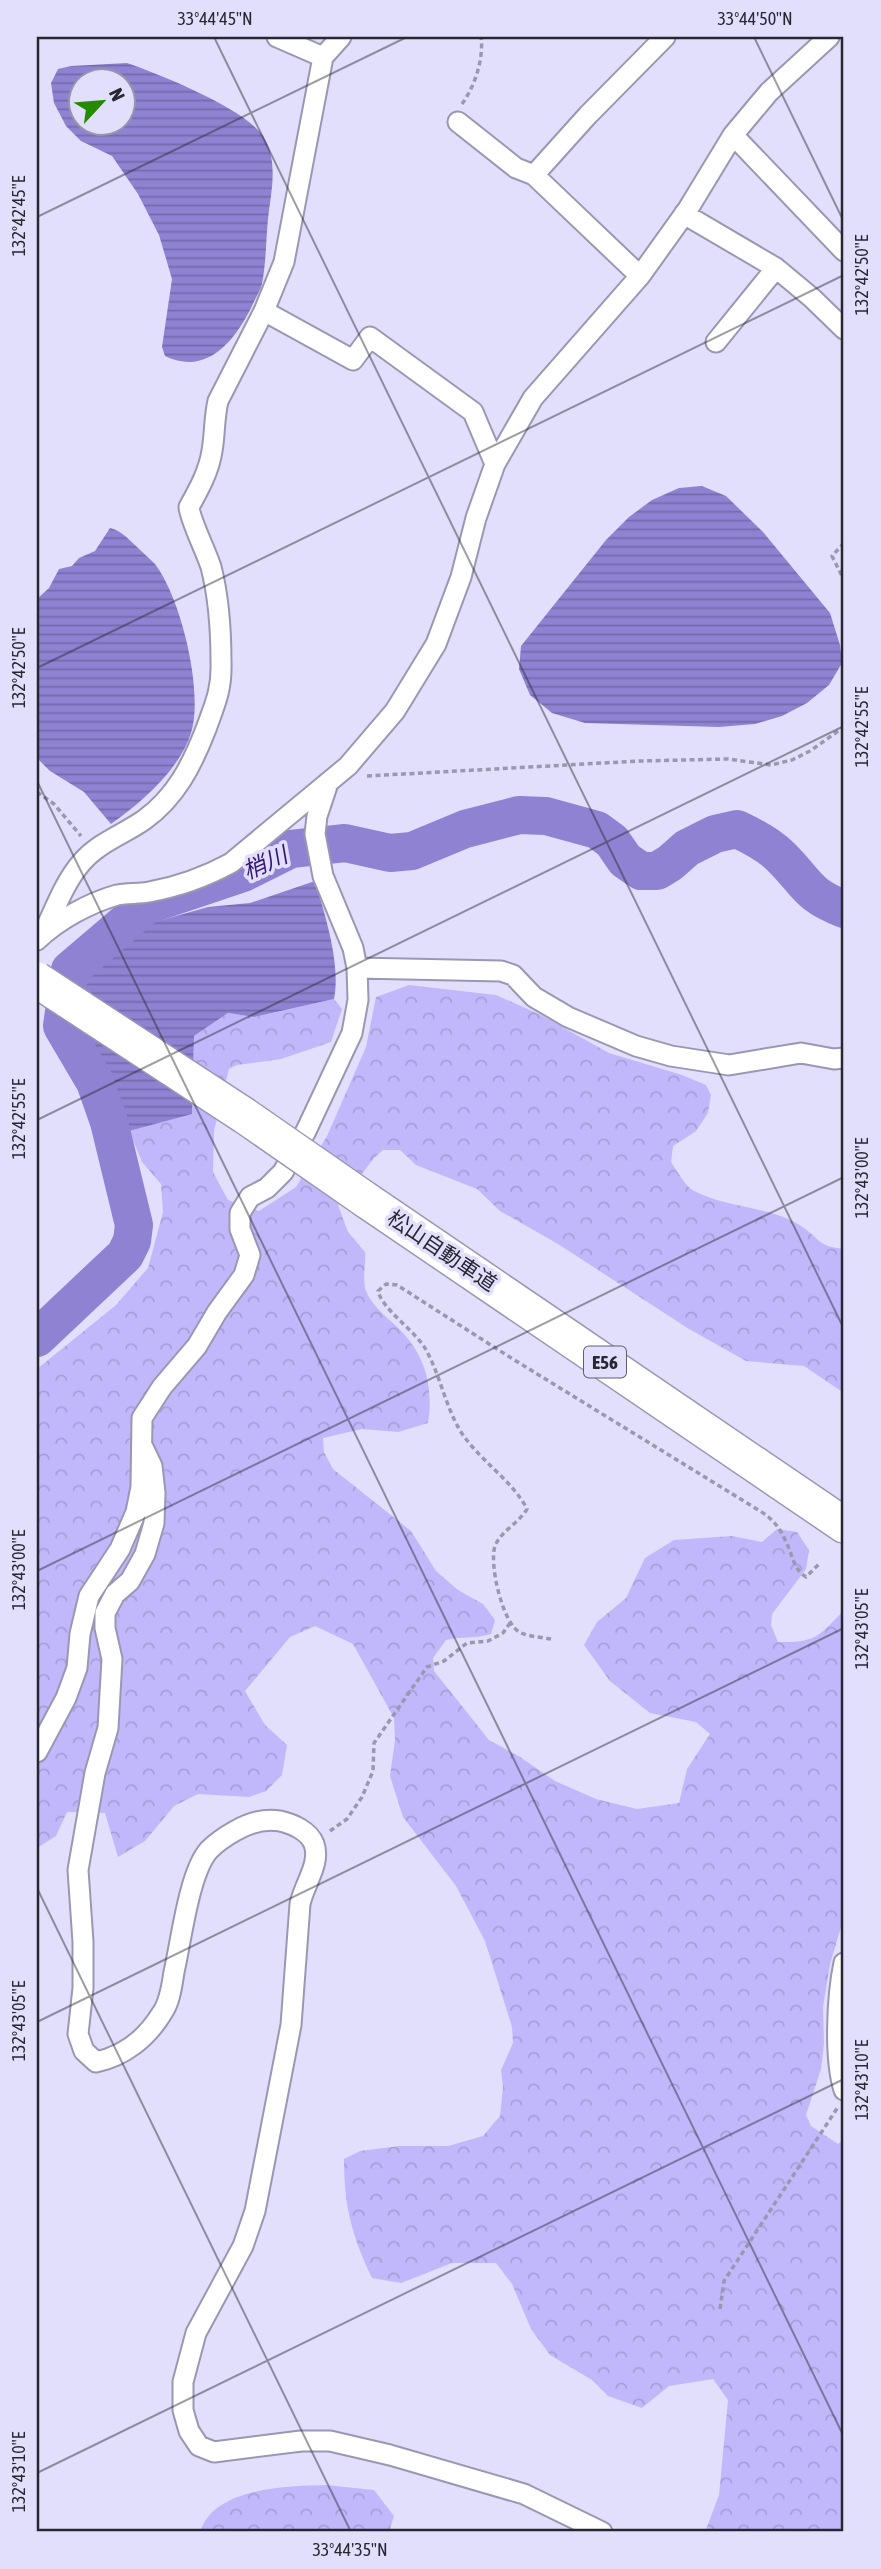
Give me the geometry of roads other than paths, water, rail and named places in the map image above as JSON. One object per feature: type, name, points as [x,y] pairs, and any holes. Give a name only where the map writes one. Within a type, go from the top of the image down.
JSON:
[{"type":"highway","name":"松山自動車道","points":[[37,980],[245,1116],[844,1525]]},
{"type":"street","points":[[277,37],[323,57]]},
{"type":"street","points":[[40,936],[73,874],[93,851],[145,819],[164,803],[193,763],[216,707],[222,666],[218,597],[190,507],[212,452],[218,401],[264,311],[284,262],[323,57],[341,37]]},
{"type":"street","points":[[534,175],[588,115],[665,37]]},
{"type":"street","points":[[40,936],[85,909],[119,895],[169,887],[231,863],[332,781],[395,710],[436,644],[461,577],[476,518],[495,464],[533,398],[640,276],[684,214],[733,135],[769,92],[828,37]]},
{"type":"street","points":[[458,122],[516,168],[534,175],[640,276]]},
{"type":"street","points":[[733,135],[844,251]]},
{"type":"street","points":[[684,214],[776,268],[844,329]]},
{"type":"street","points":[[716,342],[776,268]]},
{"type":"street","points":[[264,311],[353,360],[370,337],[473,412],[495,464]]},
{"type":"street","points":[[37,1752],[66,1698],[77,1668],[80,1634],[89,1595],[120,1549],[136,1512],[141,1487],[142,1418],[162,1387],[197,1346],[217,1312],[244,1276],[250,1255],[240,1229],[240,1213],[250,1197],[267,1188],[283,1172],[306,1131],[352,1033],[358,1000],[357,968],[353,948],[323,876],[315,834],[317,816],[332,781]]},
{"type":"street","points":[[357,968],[501,971],[513,975],[534,997],[568,1017],[636,1046],[671,1055],[729,1065],[801,1052],[834,1059],[844,1058]]},
{"type":"street","points":[[142,1445],[152,1466],[155,1523],[145,1554],[130,1581],[115,1594],[105,1613],[105,1628],[112,1659],[108,1728],[95,1773],[78,1870],[83,1942],[83,1988],[78,2034],[84,2050],[96,2062],[110,2059],[131,2048],[164,2012],[171,1990],[188,1903],[199,1866],[208,1851],[226,1837],[258,1821],[287,1822],[301,1829],[313,1840],[317,1856],[300,1904],[291,2025],[255,2211],[243,2246],[196,2333],[183,2382],[183,2410],[189,2431],[199,2446],[214,2452],[320,2441],[390,2455],[524,2494],[602,2532]]},
{"type":"street","points":[[842,2098],[839,1986],[844,1963]]},
{"type":"waterway","name":"梢川","points":[[37,1338],[125,1255],[132,1241],[134,1225],[109,1122],[95,1082],[62,1026],[70,970],[145,906],[243,873],[291,849],[345,843],[390,853],[412,851],[465,829],[519,815],[546,816],[597,830],[612,841],[625,860],[641,871],[657,871],[687,848],[715,834],[737,829],[754,837],[780,856],[821,898],[844,909]]}]
